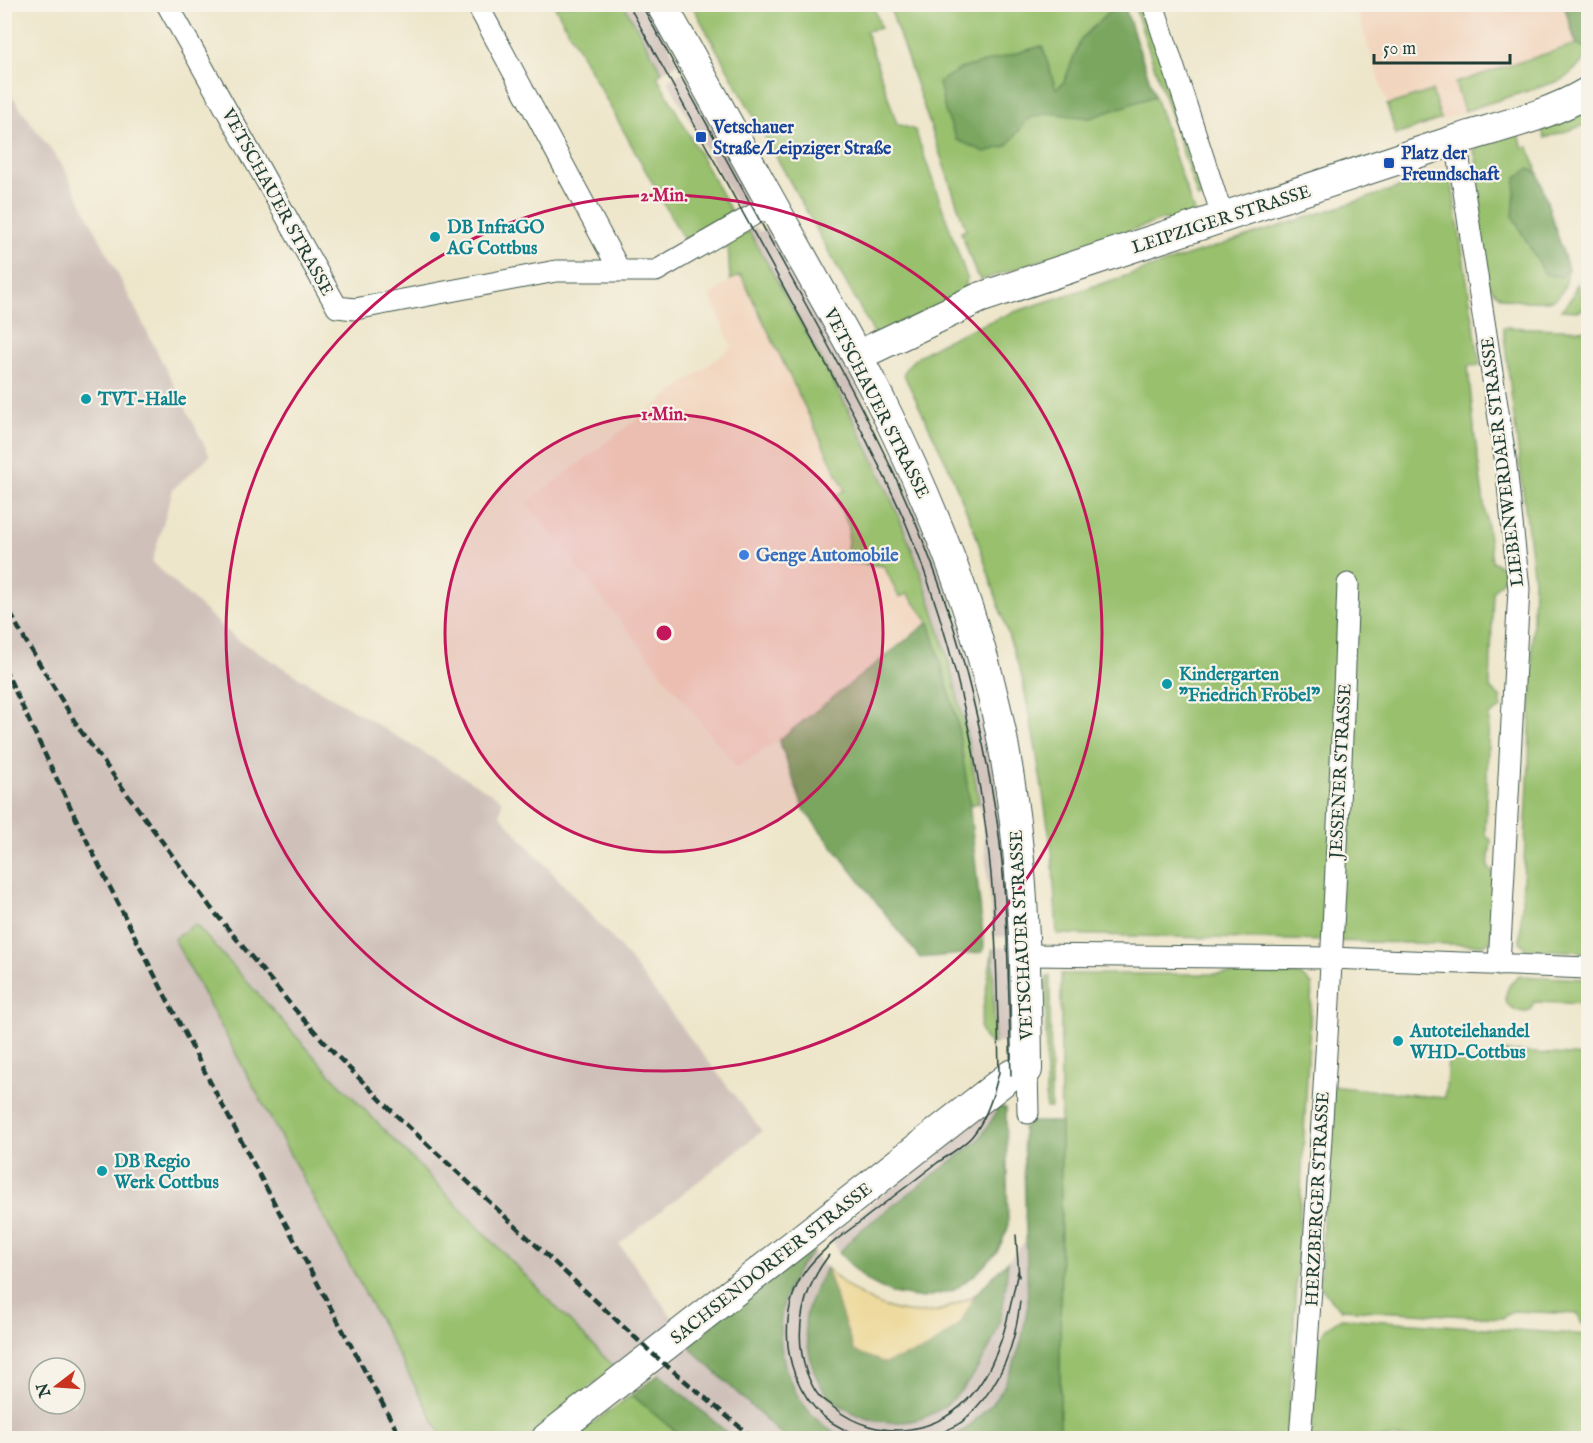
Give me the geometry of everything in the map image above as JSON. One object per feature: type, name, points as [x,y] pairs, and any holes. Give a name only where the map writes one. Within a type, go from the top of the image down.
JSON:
[{"type":"street","name":"VETSCHAUER STRASSE","points":[[167,4],[337,307],[355,309],[556,271],[656,271],[772,204]]},
{"type":"street","points":[[477,4],[620,272]]},
{"type":"street","name":"VETSCHAUER STRASSE","points":[[661,4],[857,356],[920,483],[954,570],[996,708],[1014,810],[1026,955],[1028,1113]]},
{"type":"street","points":[[1153,4],[1223,218]]},
{"type":"street","name":"LEIPZIGER STRASSE","points":[[857,356],[979,297],[1529,118],[1568,104],[1588,92]]},
{"type":"street","name":"LIEBENWERDAER STRASSE","points":[[1456,140],[1504,457],[1519,589],[1499,965]]},
{"type":"street","name":"JESSENER STRASSE","points":[[1331,958],[1348,584]]},
{"type":"street","points":[[1026,955],[1331,958],[1588,968]]},
{"type":"street","name":"HERZBERGER STRASSE","points":[[1300,1438],[1331,958]]},
{"type":"street","name":"SACHSENDORFER STRASSE","points":[[547,1438],[1011,1075],[1027,1070]]},
{"type":"shaded area","points":[[624,5],[650,5],[678,64],[662,72]]},
{"type":"shaded area","points":[[1355,5],[1588,5],[1588,54],[1561,81],[1397,135]]},
{"type":"shaded area","points":[[682,73],[750,194],[738,208],[668,81]]},
{"type":"shaded area","points":[[4,82],[64,168],[210,456],[173,489],[152,562],[236,639],[502,800],[500,815],[620,947],[762,1131],[619,1244],[675,1321],[668,1326],[785,1438],[733,1438],[637,1354],[614,1367],[331,1075],[195,924],[174,939],[443,1438],[5,1438]]},
{"type":"shaded area","points":[[756,227],[759,232],[769,227],[898,463],[959,621],[995,762],[1014,936],[993,937],[983,826],[963,716],[939,626],[903,528],[851,416],[749,231]]},
{"type":"shaded area","points":[[741,275],[845,491],[835,496],[849,527],[846,562],[884,566],[899,596],[908,594],[929,622],[779,740],[737,768],[527,503],[732,347],[710,296],[730,280]]},
{"type":"shaded area","points":[[1015,947],[1013,1040],[994,1044],[993,948]]},
{"type":"shaded area","points":[[997,1106],[995,1115],[978,1141],[857,1233],[839,1253],[830,1236],[966,1129],[978,1111]]},
{"type":"shaded area","points":[[1025,1241],[1028,1305],[1021,1343],[1002,1390],[990,1406],[966,1429],[948,1438],[844,1438],[835,1434],[814,1417],[801,1402],[784,1365],[780,1340],[781,1315],[788,1286],[803,1262],[813,1252],[826,1268],[813,1294],[805,1323],[810,1361],[870,1420],[903,1423],[934,1412],[972,1378],[999,1321],[1008,1261]]},
{"type":"green space","points":[[554,5],[624,5],[662,72],[657,76],[732,213],[684,240]]},
{"type":"green space","points":[[692,5],[873,5],[881,28],[866,31],[897,124],[915,130],[967,278],[964,295],[875,335]]},
{"type":"green space","points":[[889,5],[1124,5],[1195,215],[1176,223],[1165,219],[982,280],[976,274],[961,232],[966,230]]},
{"type":"green space","points":[[1112,5],[1124,5],[1155,96],[1090,118],[1047,113],[1028,119],[1007,146],[985,152],[957,140],[945,111],[939,82],[960,69],[1042,46],[1056,89],[1064,82],[1081,39],[1113,8]]},
{"type":"green space","points":[[1134,5],[1143,5],[1206,196],[1198,198]]},
{"type":"green space","points":[[1564,5],[1588,5],[1588,54],[1578,67],[1562,80],[1464,111],[1455,83],[1576,44]]},
{"type":"green space","points":[[1564,5],[1588,5],[1588,49],[1577,44]]},
{"type":"green space","points":[[1432,91],[1441,119],[1396,135],[1387,105]]},
{"type":"green space","points":[[1588,106],[1588,124],[1545,138],[1541,128]]},
{"type":"green space","points":[[1518,131],[1523,148],[1529,147],[1568,269],[1563,289],[1555,299],[1551,300],[1530,301],[1504,298],[1496,293],[1487,282],[1468,170],[1477,163],[1474,151],[1480,144]]},
{"type":"green space","points":[[1529,169],[1538,173],[1568,269],[1561,277],[1545,274],[1513,217],[1516,177]]},
{"type":"green space","points":[[1450,171],[1480,365],[1468,366],[1475,438],[1492,561],[1503,568],[1504,579],[1493,591],[1490,688],[1501,698],[1501,708],[1489,716],[1485,835],[1491,840],[1488,867],[1493,873],[1492,939],[1484,945],[1057,934],[1052,851],[1022,677],[975,532],[947,464],[904,375],[908,366],[918,357],[951,338],[1014,312]]},
{"type":"green space","points":[[749,231],[850,414],[903,527],[928,594],[949,663],[966,733],[979,803],[970,805],[957,721],[929,622],[908,594],[899,597],[884,566],[846,562],[849,527],[835,496],[845,490],[741,275],[730,280],[728,243]]},
{"type":"green space","points":[[1577,283],[1585,304],[1584,309],[1561,310],[1572,297]]},
{"type":"green space","points":[[1503,327],[1588,330],[1588,952],[1526,949],[1520,942],[1529,763],[1534,580]]},
{"type":"green space","points":[[929,622],[957,721],[968,791],[984,944],[983,952],[920,958],[804,810],[779,740]]},
{"type":"green space","points":[[195,924],[331,1075],[614,1367],[528,1438],[443,1438],[174,939]]},
{"type":"green space","points":[[993,948],[994,1044],[984,1038],[980,1027]]},
{"type":"green space","points":[[1061,974],[1299,974],[1312,984],[1286,1438],[1060,1438]]},
{"type":"green space","points":[[1050,976],[1051,1108],[1046,1108],[1046,978]]},
{"type":"green space","points":[[1520,976],[1588,979],[1588,1004],[1534,1002],[1530,1011],[1518,1011],[1507,1004],[1506,995],[1510,985]]},
{"type":"green space","points":[[1500,1051],[1588,1056],[1588,1324],[1582,1324],[1578,1314],[1513,1311],[1502,1318],[1341,1309],[1320,1285],[1330,1086],[1445,1098],[1448,1060],[1491,1064]]},
{"type":"green space","points":[[997,1106],[1006,1108],[1008,1228],[997,1252],[977,1273],[954,1290],[923,1298],[891,1293],[866,1280],[839,1253],[857,1233],[978,1141],[995,1115]]},
{"type":"green space","points":[[1030,1122],[1061,1122],[1060,1438],[948,1438],[966,1429],[990,1406],[1002,1390],[1021,1343],[1028,1305],[1023,1128]]},
{"type":"green space","points":[[805,1249],[813,1252],[796,1274],[785,1299],[780,1326],[782,1353],[789,1379],[802,1403],[821,1423],[844,1438],[785,1438],[686,1344]]},
{"type":"green space","points":[[1008,1261],[1002,1313],[992,1342],[968,1382],[953,1399],[939,1410],[906,1421],[889,1422],[871,1419],[839,1404],[822,1387],[812,1364],[805,1323],[810,1302],[826,1268],[854,1351],[927,1349],[960,1324],[975,1295]]},
{"type":"green space","points":[[1341,1318],[1588,1335],[1588,1438],[1311,1438],[1318,1340],[1326,1328]]},
{"type":"green space","points":[[659,1374],[733,1438],[683,1438],[632,1395]]},
{"type":"green space","points":[[632,1395],[683,1438],[572,1438]]},
{"type":"sand","points":[[826,1268],[861,1296],[887,1308],[901,1311],[916,1313],[937,1311],[975,1295],[960,1324],[927,1349],[885,1363],[854,1351]]},
{"type":"tram line","points":[[628,4],[854,415],[901,512],[934,598],[945,635],[964,710],[979,785],[989,854],[994,917],[999,1072],[995,1089],[982,1121],[965,1143],[842,1235],[815,1259],[795,1290],[788,1319],[788,1348],[791,1362],[807,1398],[832,1423],[867,1438]]},
{"type":"tram line","points":[[641,4],[845,376],[892,470],[933,567],[970,687],[997,821],[1006,915],[1011,1075]]},
{"type":"tram line","points":[[1016,1235],[1019,1277]]},
{"type":"tram line","points":[[829,1255],[813,1282],[803,1310],[800,1340],[806,1371],[817,1393],[833,1407],[869,1426],[888,1430],[926,1425],[944,1418],[961,1406],[975,1391],[998,1349],[1008,1318],[1018,1271]]},
{"type":"tram line","points":[[927,1438],[962,1422],[993,1386],[1011,1346],[1020,1301]]},
{"type":"railway","points":[[4,601],[80,730],[211,908],[291,1005],[336,1055],[396,1115],[654,1355],[753,1438]]},
{"type":"railway","points":[[4,667],[147,960],[401,1438]]},
{"type":"place","name":"Vetschauer Straße/Leipziger Straße","points":[[701,137]]},
{"type":"place","name":"Platz der Freundschaft","points":[[1389,163]]},
{"type":"place","name":"DB InfraGO AG Cottbus","points":[[435,237]]},
{"type":"place","name":"TVT-Halle","points":[[86,399]]},
{"type":"place","name":"Genge Automobile","points":[[744,555]]},
{"type":"place","name":"Kindergarten \"Friedrich Fröbel\"","points":[[1167,684]]},
{"type":"place","name":"Autoteilehandel WHD-Cottbus","points":[[1398,1041]]},
{"type":"place","name":"DB Regio Werk Cottbus","points":[[102,1171]]}]
